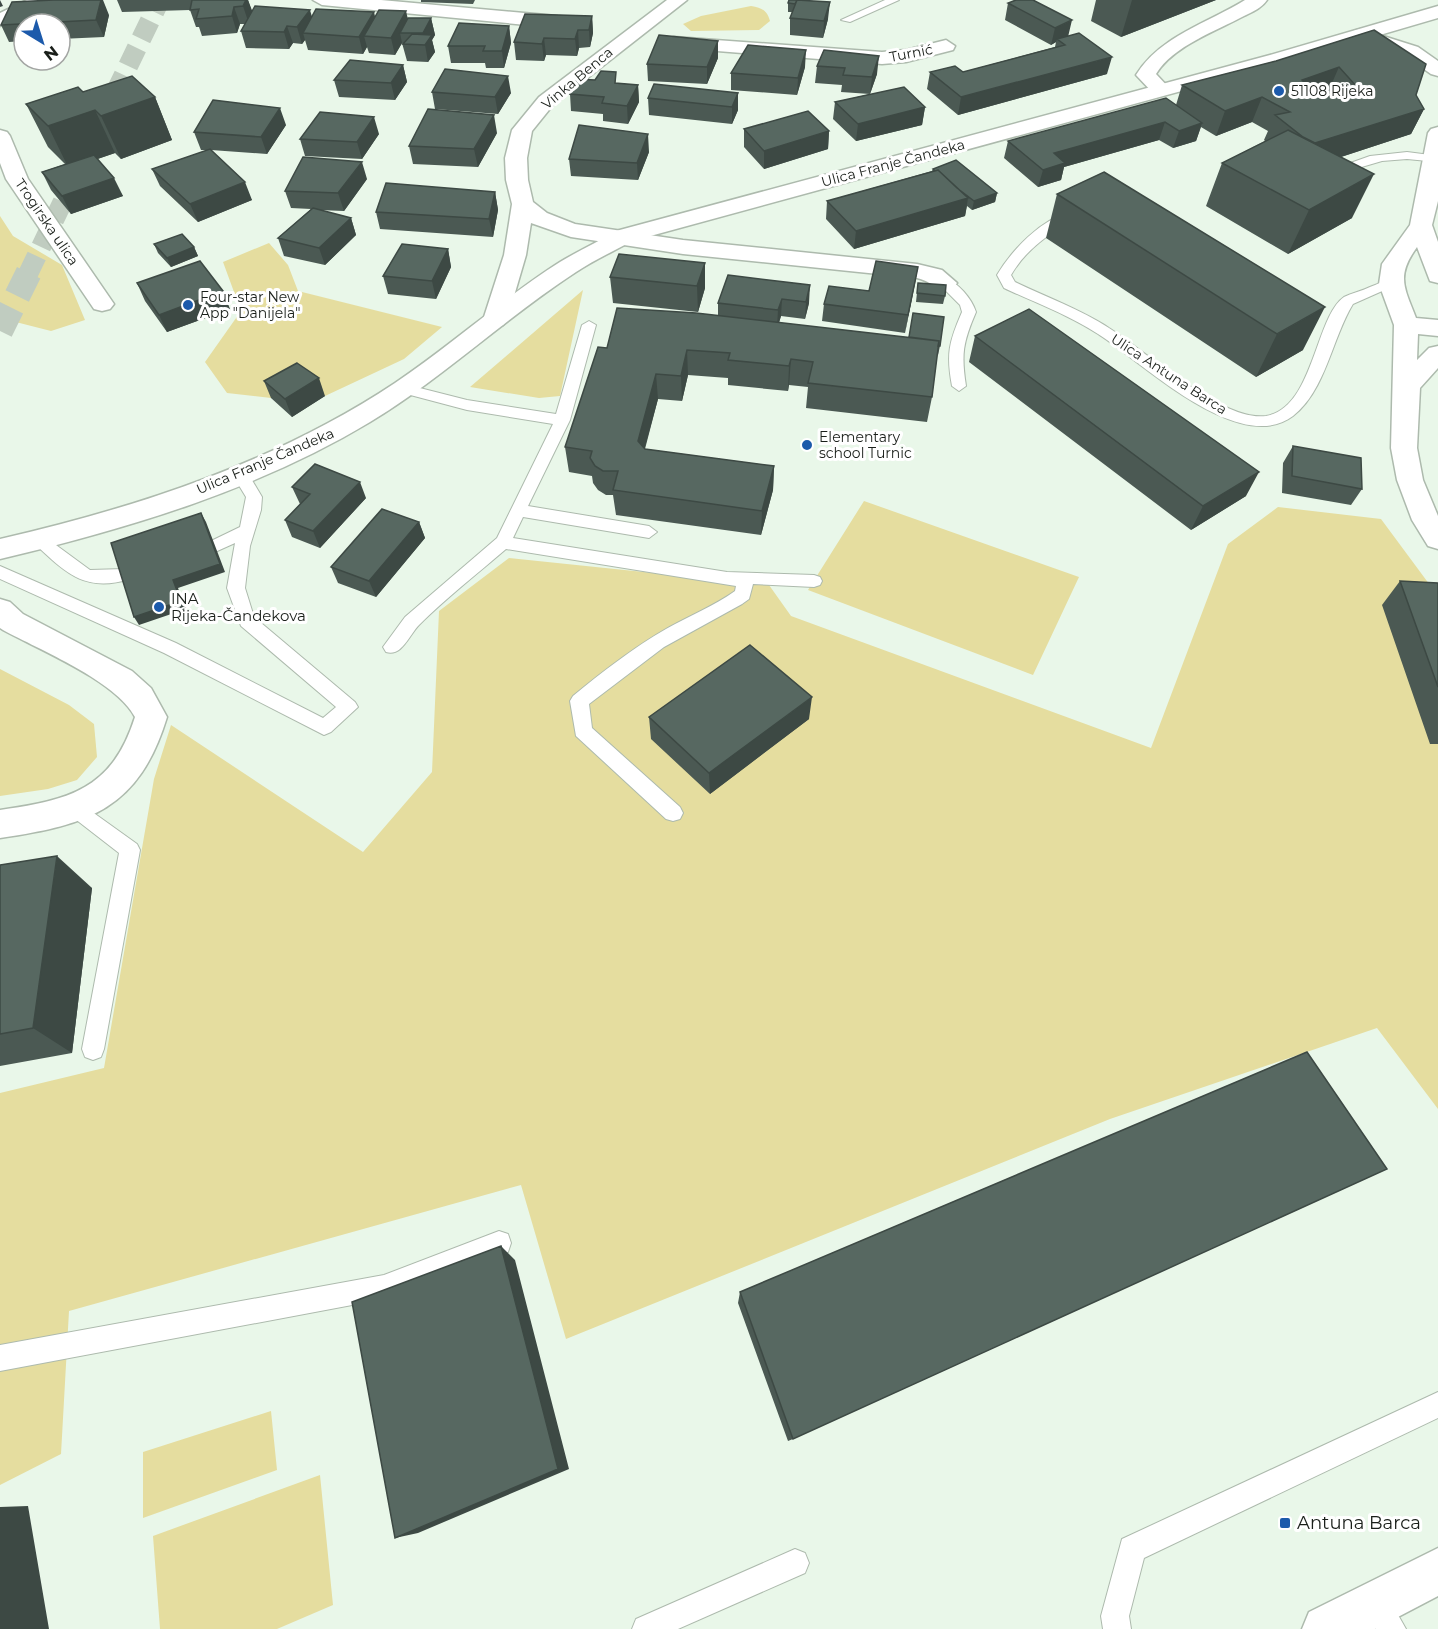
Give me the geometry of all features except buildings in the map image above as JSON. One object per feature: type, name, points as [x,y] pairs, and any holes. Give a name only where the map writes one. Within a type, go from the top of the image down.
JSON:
[{"type":"street","points":[[0,20],[42,0]]},
{"type":"street","points":[[322,0],[585,24]]},
{"type":"street","name":"Vinka Benca","points":[[495,320],[515,255],[523,204],[517,180],[516,158],[522,130],[546,101],[624,39],[678,0]]},
{"type":"street","points":[[1161,90],[1146,75],[1155,60],[1236,15],[1257,0]]},
{"type":"street","name":"Ulica Franje Čandeka","points":[[0,549],[95,526],[240,474],[334,432],[404,389],[569,266],[624,236],[1438,12]]},
{"type":"street","points":[[1361,35],[1411,51],[1438,70]]},
{"type":"street","name":"Turnić","points":[[624,39],[882,58],[906,56],[946,46]]},
{"type":"street","points":[[1438,133],[1436,159],[1420,225],[1393,264],[1391,284],[1406,325],[1404,367],[1407,388],[1404,448],[1410,480],[1426,520],[1438,539]]},
{"type":"street","name":"Trogirska ulica","points":[[0,136],[17,179],[102,304]]},
{"type":"street","points":[[523,204],[553,225],[683,247],[917,271],[934,275],[945,283]]},
{"type":"street","points":[[1420,225],[1438,274]]},
{"type":"street","points":[[1406,325],[1438,328]]},
{"type":"street","points":[[1407,388],[1414,376],[1438,354]]},
{"type":"street","points":[[0,610],[13,621],[121,680],[140,697],[151,717],[145,744],[129,768],[106,792],[77,808],[39,819],[0,824]]},
{"type":"street","points":[[1326,1629],[1383,1615],[1438,1571]]},
{"type":"lane","points":[[846,20],[894,0]]},
{"type":"lane","points":[[1320,176],[1376,156],[1410,154],[1436,159]]},
{"type":"lane","name":"Ulica Antuna Barca","points":[[1084,210],[1044,232],[1023,251],[1004,275],[1009,285],[1102,330],[1214,407],[1240,418],[1262,420],[1286,414],[1296,404],[1313,375],[1348,301],[1391,284]]},
{"type":"lane","points":[[945,283],[966,303],[969,312],[956,342],[955,362],[959,386]]},
{"type":"lane","points":[[392,647],[411,622],[504,542],[517,510],[562,420],[589,325]]},
{"type":"lane","points":[[404,389],[467,405],[562,420]]},
{"type":"lane","points":[[0,572],[170,648],[324,727],[349,707],[247,621],[236,588],[242,546],[254,497],[240,474]]},
{"type":"lane","points":[[517,510],[649,532]]},
{"type":"lane","points":[[215,546],[247,530]]},
{"type":"lane","points":[[41,540],[85,577],[105,580],[124,575]]},
{"type":"lane","points":[[504,542],[731,577],[814,581]]},
{"type":"lane","points":[[674,813],[583,731],[579,701],[625,663],[686,626],[723,609],[743,594],[744,581],[731,577]]},
{"type":"lane","points":[[77,808],[130,850],[93,1049]]},
{"type":"lane","points":[[0,1358],[384,1287],[499,1243]]},
{"type":"lane","points":[[1117,1629],[1115,1616],[1132,1549],[1438,1405]]},
{"type":"lane","points":[[646,1629],[795,1563]]},
{"type":"shaded area","points":[[751,6],[764,10],[769,17],[770,21],[759,30],[691,31],[683,24],[701,16]]},
{"type":"shaded area","points":[[0,216],[13,236],[62,265],[85,320],[51,331],[0,318]]},
{"type":"shaded area","points":[[269,243],[288,265],[298,291],[442,327],[404,359],[325,396],[303,380],[271,398],[227,393],[205,362],[241,311],[223,262]]},
{"type":"shaded area","points":[[583,290],[560,396],[539,398],[470,387]]},
{"type":"shaded area","points":[[864,501],[1079,577],[1033,675],[808,590]]},
{"type":"shaded area","points":[[1278,507],[1381,519],[1438,596],[1438,1109],[1377,1028],[1110,1119],[566,1339],[521,1185],[69,1311],[61,1454],[0,1485],[0,1093],[104,1068],[154,779],[171,725],[363,852],[432,772],[439,611],[509,558],[769,585],[791,616],[1151,748],[1228,544]]},
{"type":"shaded area","points":[[0,669],[69,705],[94,724],[97,757],[77,780],[48,789],[0,796]]},
{"type":"shaded area","points":[[271,1411],[277,1470],[143,1518],[143,1452]]},
{"type":"shaded area","points":[[320,1475],[333,1605],[277,1629],[160,1629],[153,1536]]},
{"type":"tunnel","points":[[102,120],[160,0]]},
{"type":"tunnel","points":[[28,274],[81,164]]},
{"type":"tunnel","points":[[0,331],[29,272]]},
{"type":"place","name":"51108 Rijeka","points":[[1279,91]]},
{"type":"place","name":"Four-star New App \"Danijela\"","points":[[188,305]]},
{"type":"place","name":"Elementary school Turnic","points":[[807,445]]},
{"type":"place","name":"INA Rijeka-Čandekova","points":[[159,607]]},
{"type":"place","name":"Antuna Barca","points":[[1285,1523]]}]
